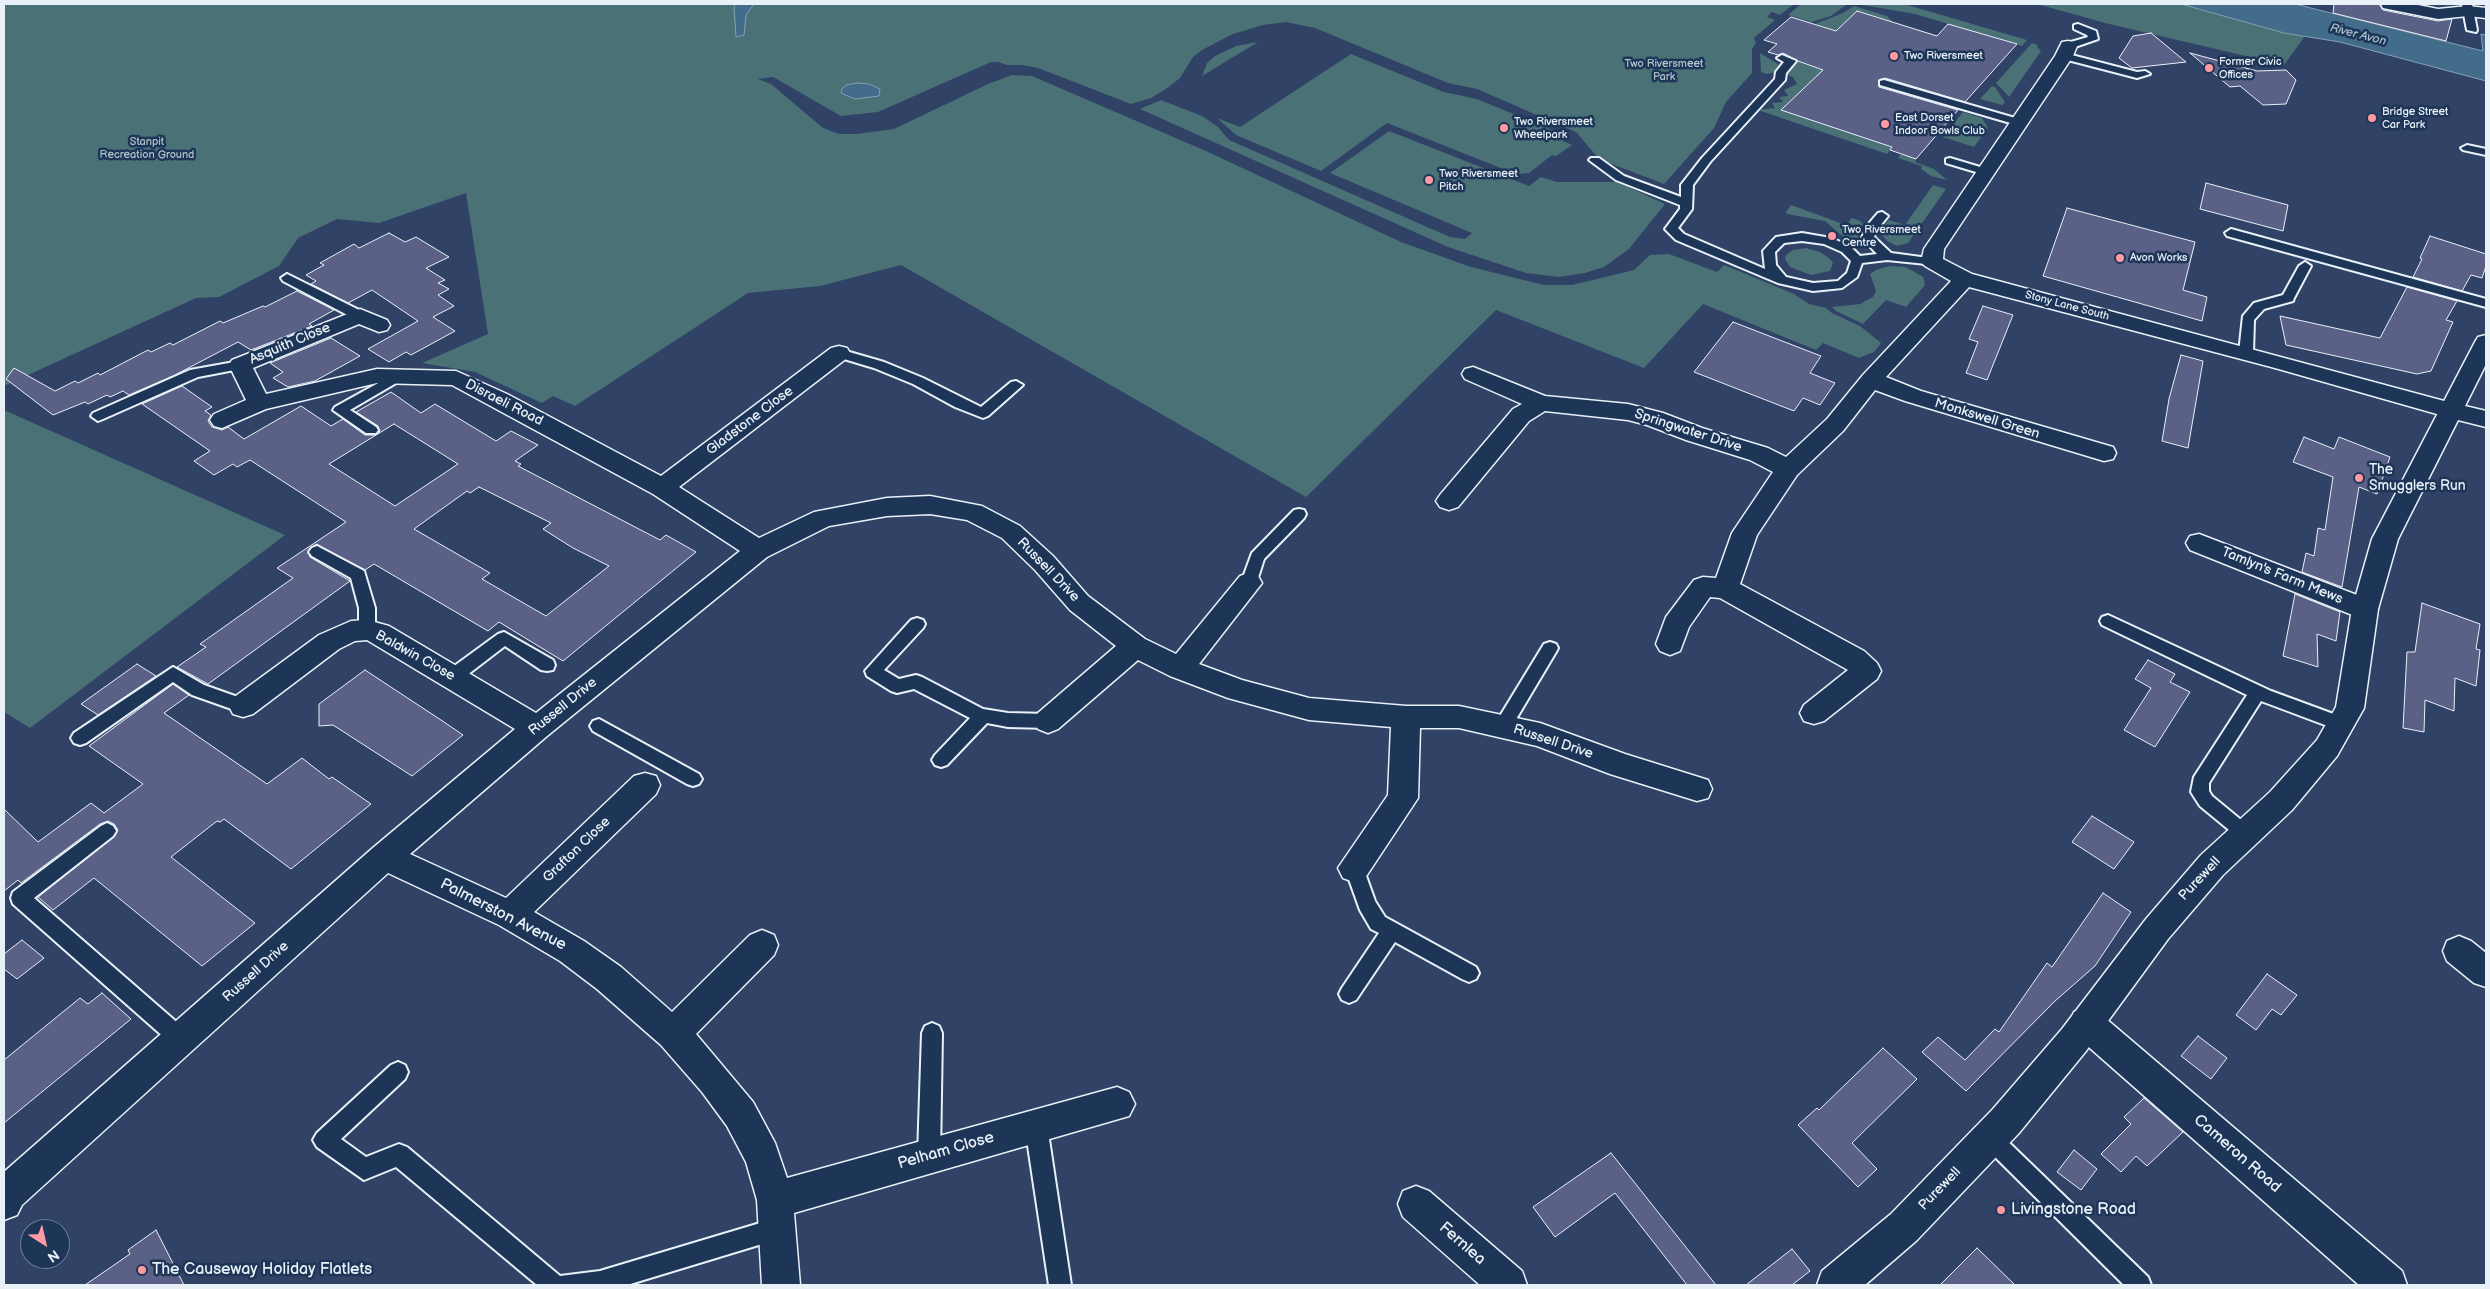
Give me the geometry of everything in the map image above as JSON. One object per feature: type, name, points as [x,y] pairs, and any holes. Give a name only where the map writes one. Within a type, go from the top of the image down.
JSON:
[{"type":"street","points":[[2389,4],[2438,14],[2467,7],[2486,13]]},
{"type":"street","points":[[1932,262],[1934,249],[2066,51]]},
{"type":"street","name":"Stony Lane South","points":[[1932,262],[1964,279],[2246,353],[2486,419]]},
{"type":"street","points":[[1725,588],[1745,533],[1788,469],[1835,425],[1871,380],[1964,279]]},
{"type":"street","name":"Asquith Close","points":[[259,403],[240,365],[369,320]]},
{"type":"street","name":"Purewell","points":[[1836,1285],[1904,1227],[1990,1138],[2086,1023],[2156,929],[2212,865],[2281,801],[2327,748],[2350,708],[2365,609],[2385,539],[2486,342]]},
{"type":"street","name":"Gladstone Close","points":[[662,488],[839,353]]},
{"type":"street","name":"Springwater Drive","points":[[1473,374],[1540,403],[1628,412],[1655,419],[1694,434],[1759,454],[1788,469]]},
{"type":"street","name":"Disraeli Road","points":[[222,420],[259,403],[377,376],[456,378],[499,399],[662,488],[758,550]]},
{"type":"street","name":"Monkswell Green","points":[[1871,380],[1913,396],[2104,453]]},
{"type":"street","points":[[1449,501],[1521,415],[1540,403]]},
{"type":"street","name":"Russell Drive","points":[[5,1196],[385,857],[537,728],[758,550],[823,518],[869,510],[930,505],[973,512],[1012,532],[1044,563],[1079,602],[1134,646],[1180,668],[1238,690],[1308,709],[1406,717],[1460,717],[1504,726],[1540,735],[1620,765],[1697,789]]},
{"type":"street","name":"Tamlyn's Farm Mews","points":[[2199,543],[2365,609]]},
{"type":"street","points":[[1180,668],[1250,583]]},
{"type":"street","points":[[1670,644],[1676,624],[1703,587],[1725,588],[1854,659],[1866,671],[1814,713]]},
{"type":"street","name":"Baldwin Close","points":[[243,706],[329,642],[351,631],[366,630],[379,634],[537,728]]},
{"type":"street","points":[[1048,721],[1134,646]]},
{"type":"street","points":[[1354,868],[1403,798],[1406,717]]},
{"type":"street","name":"Grafton Close","points":[[510,915],[656,775]]},
{"type":"street","name":"Palmerston Avenue","points":[[385,857],[510,915],[572,951],[606,975],[673,1034],[714,1080],[753,1135],[762,1156],[776,1214],[781,1285]]},
{"type":"street","points":[[673,1034],[762,945]]},
{"type":"street","points":[[2459,951],[2486,972]]},
{"type":"street","name":"Cameron Road","points":[[2086,1023],[2388,1285]]},
{"type":"street","name":"Pelham Close","points":[[776,1214],[929,1156],[1117,1104]]},
{"type":"street","name":"Fernlea","points":[[1416,1204],[1508,1285]]},
{"type":"lane","points":[[2467,7],[2472,30]]},
{"type":"lane","points":[[2066,51],[2093,39],[2092,33],[2078,27]]},
{"type":"lane","points":[[2066,51],[2138,75],[2144,74]]},
{"type":"lane","points":[[1782,58],[1790,61],[1781,72],[1780,80],[1687,185],[1686,209],[1671,229],[1675,233],[1782,280],[1813,287],[1842,284],[1853,274],[1857,260]]},
{"type":"lane","points":[[1884,82],[2018,122]]},
{"type":"lane","points":[[2467,148],[2485,151]]},
{"type":"lane","points":[[1595,160],[1620,178],[1686,203]]},
{"type":"lane","points":[[1950,161],[1986,172]]},
{"type":"lane","points":[[1882,216],[1870,230],[1868,238],[1887,256]]},
{"type":"lane","points":[[2231,233],[2486,303]]},
{"type":"lane","points":[[1782,280],[1770,266],[1769,258],[1769,251],[1780,240],[1802,237],[1827,241],[1846,249],[1857,260]]},
{"type":"lane","points":[[1857,260],[1887,256],[1932,262]]},
{"type":"lane","points":[[2246,353],[2248,319],[2259,306],[2288,298],[2305,266]]},
{"type":"lane","points":[[287,278],[369,320]]},
{"type":"lane","points":[[839,353],[879,365],[918,381],[960,404],[983,413],[1016,385]]},
{"type":"lane","points":[[98,416],[195,373],[240,365]]},
{"type":"lane","points":[[371,430],[340,410],[398,376]]},
{"type":"lane","points":[[1250,583],[1257,557],[1299,514]]},
{"type":"lane","points":[[317,552],[358,575],[368,608],[366,630]]},
{"type":"lane","points":[[2108,621],[2257,693],[2341,724]]},
{"type":"lane","points":[[917,624],[873,671],[897,686],[916,682],[983,716],[1008,720],[1048,721]]},
{"type":"lane","points":[[452,677],[504,638],[547,665]]},
{"type":"lane","points":[[1504,726],[1550,648]]},
{"type":"lane","points":[[80,738],[173,674],[198,690],[243,706]]},
{"type":"lane","points":[[2246,834],[2206,801],[2200,792],[2200,782],[2257,693]]},
{"type":"lane","points":[[941,760],[983,716]]},
{"type":"lane","points":[[599,726],[656,775],[693,780]]},
{"type":"lane","points":[[107,831],[20,898],[181,1039]]},
{"type":"lane","points":[[1354,868],[1367,904],[1378,924],[1469,973]]},
{"type":"lane","points":[[1349,994],[1392,931]]},
{"type":"lane","points":[[929,1156],[932,1033]]},
{"type":"lane","points":[[398,1072],[324,1140],[364,1169],[399,1155],[554,1285]]},
{"type":"lane","points":[[1036,1126],[1060,1285]]},
{"type":"lane","points":[[1990,1138],[2140,1285]]},
{"type":"lane","points":[[566,1285],[600,1282],[776,1214]]},
{"type":"green space","points":[[4,4],[1794,4],[1780,15],[1772,12],[1767,17],[1775,20],[1754,38],[1756,43],[1752,49],[1752,73],[1726,102],[1714,128],[1664,184],[1599,159],[1576,132],[1477,89],[1448,83],[1315,28],[1286,22],[1263,25],[1233,34],[1202,50],[1193,57],[1180,78],[1166,89],[1151,98],[1131,104],[1038,68],[1007,65],[998,62],[991,62],[878,112],[841,116],[773,77],[758,79],[771,84],[823,128],[839,134],[856,134],[894,129],[988,84],[1012,75],[1032,76],[1206,151],[1401,242],[1471,267],[1544,285],[1572,285],[1634,270],[1650,255],[1669,254],[1717,272],[1724,265],[1794,294],[1809,304],[1826,308],[1832,313],[1860,326],[1881,343],[1874,352],[1859,358],[1823,343],[1816,350],[1703,304],[1644,368],[1496,310],[1306,497],[901,265],[820,286],[748,293],[575,406],[553,396],[542,403],[475,372],[422,363],[488,334],[466,193],[379,223],[337,219],[298,238],[279,266],[219,297],[196,298],[4,386]]},
{"type":"green space","points":[[1801,4],[1846,5],[1831,16],[1811,22],[1788,15]]},
{"type":"green space","points":[[1857,4],[1904,4],[2027,40],[2022,46],[1915,14]]},
{"type":"green space","points":[[2037,4],[2181,4],[2284,33],[2305,36],[2284,65],[2105,23]]},
{"type":"green space","points":[[1854,6],[1887,16],[1893,22],[1857,11],[1836,31],[1815,24],[1843,13]]},
{"type":"green space","points":[[1258,42],[1202,76],[1207,63],[1215,56],[1236,46]]},
{"type":"green space","points":[[2032,43],[2038,45],[2037,47],[2041,51],[2009,97],[1996,83]]},
{"type":"green space","points":[[1760,53],[1781,66],[1778,72],[1766,74],[1761,72]]},
{"type":"green space","points":[[1351,54],[1444,92],[1477,99],[1569,137],[1563,141],[1572,145],[1556,156],[1552,155],[1529,173],[1516,174],[1387,123],[1321,171],[1236,135],[1217,118],[1240,127]]},
{"type":"green space","points":[[1795,60],[1824,70],[1782,110],[1892,147],[1887,154],[1758,110],[1775,108],[1772,103],[1783,102],[1779,97],[1788,96],[1784,90],[1797,84],[1793,77],[1782,73]]},
{"type":"green space","points":[[1992,86],[1995,87],[2005,102],[2002,105],[1980,99]]},
{"type":"green space","points":[[1161,100],[1202,116],[1218,127],[1229,140],[1450,237],[1465,239],[1472,233],[1330,173],[1389,131],[1529,186],[1541,177],[1557,182],[1617,182],[1665,204],[1629,249],[1604,267],[1585,273],[1559,277],[1526,273],[1448,247],[1140,109]]},
{"type":"green space","points":[[1963,112],[1982,118],[1988,128],[1974,147],[1943,137]]},
{"type":"green space","points":[[1901,154],[1916,159],[1915,162],[1934,169],[1947,180],[1931,176],[1921,169],[1922,166],[1898,158]]},
{"type":"green space","points":[[1933,185],[1946,189],[1908,243],[1897,246],[1887,241],[1879,231],[1881,228],[1889,220],[1905,225]]},
{"type":"green space","points":[[1791,205],[1846,225],[1852,218],[1860,221],[1863,224],[1858,234],[1860,242],[1848,241],[1825,221],[1787,214],[1786,212]]},
{"type":"green space","points":[[1806,248],[1820,252],[1830,259],[1833,263],[1830,271],[1811,275],[1790,267],[1785,259],[1786,255],[1793,250]]},
{"type":"green space","points":[[1889,266],[1906,267],[1923,277],[1925,285],[1906,307],[1886,300],[1863,324],[1836,311],[1832,307],[1860,304],[1873,297],[1876,291],[1870,274]]},
{"type":"green space","points":[[4,410],[285,535],[30,728],[4,712]]},
{"type":"water","points":[[736,4],[754,4],[746,15],[744,35],[736,37],[734,7]]},
{"type":"water","name":"River Avon","points":[[2181,4],[2295,4],[2483,51],[2481,34],[2486,35],[2486,81],[2340,42],[2284,33]]},
{"type":"water","points":[[857,83],[869,84],[880,89],[879,96],[855,99],[841,93],[846,85]]},
{"type":"building","points":[[2334,4],[2379,4],[2383,10],[2438,21],[2452,19],[2446,41],[2333,13]]},
{"type":"building","name":"Two Riversmeet","points":[[1857,11],[1937,36],[1948,24],[2017,44],[1965,102],[1885,78],[1879,80],[1879,87],[1958,110],[1916,159],[1890,150],[1892,147],[1781,110],[1823,70],[1783,53],[1778,55],[1768,52],[1777,44],[1764,40],[1791,17],[1836,31]]},
{"type":"building","points":[[2151,33],[2186,62],[2132,68],[2119,58],[2133,36]]},
{"type":"building","points":[[2190,53],[2257,71],[2286,70],[2296,80],[2286,104],[2263,105],[2240,86],[2230,87]]},
{"type":"building","points":[[2206,183],[2288,205],[2283,231],[2200,209]]},
{"type":"building","name":"Avon Works","points":[[2067,208],[2195,242],[2183,290],[2207,297],[2202,321],[2043,276]]},
{"type":"building","points":[[389,233],[405,242],[416,237],[449,257],[426,268],[445,280],[438,283],[449,289],[438,295],[454,306],[433,317],[455,331],[411,355],[406,352],[389,362],[368,349],[418,321],[372,290],[348,303],[311,284],[316,281],[306,275],[324,265],[320,263],[354,244],[359,248]]},
{"type":"building","points":[[2430,236],[2486,254],[2486,266],[2482,278],[2471,275],[2462,291],[2413,277]]},
{"type":"building","points":[[2407,287],[2457,301],[2446,320],[2453,322],[2431,371],[2417,374],[2286,345],[2280,316],[2380,338]]},
{"type":"building","points":[[297,291],[334,310],[309,324],[312,326],[251,350],[238,342],[175,375],[129,395],[123,391],[110,397],[107,395],[88,404],[85,402],[53,415],[6,379],[14,368],[55,391],[75,381],[78,383],[98,373],[100,375],[148,350],[151,352],[170,343],[173,345],[220,321],[223,323],[263,306],[265,307]]},
{"type":"building","points":[[1983,306],[2013,315],[1987,380],[1966,373],[1978,342],[1969,339]]},
{"type":"building","points":[[1733,322],[1821,356],[1810,373],[1835,383],[1820,405],[1803,398],[1794,411],[1694,372]]},
{"type":"building","points":[[331,338],[360,356],[315,381],[288,387],[273,378],[283,372],[270,363]]},
{"type":"building","points":[[2181,355],[2203,361],[2188,448],[2162,441],[2169,399]]},
{"type":"building","points":[[182,386],[212,407],[205,411],[211,415],[208,421],[212,427],[222,430],[228,427],[244,439],[301,406],[331,426],[343,419],[365,435],[376,435],[380,431],[378,426],[356,412],[391,392],[421,413],[435,404],[496,441],[511,431],[538,445],[515,461],[521,464],[518,466],[660,540],[666,535],[696,552],[563,661],[499,622],[488,631],[374,564],[365,570],[316,544],[308,551],[310,557],[350,581],[208,684],[177,667],[206,647],[200,644],[293,578],[277,568],[346,522],[250,460],[237,467],[233,464],[214,475],[194,461],[210,451],[142,404]],"holes":[[[394,424],[458,464],[395,506],[329,464]],[[479,487],[551,523],[543,529],[573,548],[609,566],[546,616],[482,579],[490,573],[414,529],[467,491],[470,493]]]},
{"type":"building","points":[[2304,437],[2334,449],[2339,437],[2390,457],[2377,494],[2359,487],[2342,587],[2302,572],[2306,553],[2314,556],[2318,528],[2325,530],[2333,477],[2293,462]]},
{"type":"building","points":[[2295,594],[2340,612],[2336,641],[2317,634],[2318,667],[2283,656]]},
{"type":"building","points":[[2422,603],[2480,624],[2476,649],[2480,650],[2476,686],[2455,678],[2454,711],[2425,700],[2424,732],[2403,728],[2407,652],[2415,652]]},
{"type":"building","points":[[2148,660],[2175,674],[2170,682],[2190,692],[2155,747],[2124,730],[2151,688],[2135,679]]},
{"type":"building","points":[[137,664],[156,676],[98,715],[81,704]]},
{"type":"building","points":[[365,670],[463,735],[412,776],[333,725],[319,726],[319,704]]},
{"type":"building","points":[[173,684],[189,695],[164,713],[267,784],[302,758],[329,779],[332,777],[371,804],[291,869],[224,819],[220,822],[217,821],[171,857],[255,923],[202,966],[94,878],[53,910],[38,897],[114,837],[118,830],[114,824],[108,821],[100,824],[21,883],[18,880],[4,891],[4,809],[38,842],[91,803],[104,813],[143,784],[89,746]]},
{"type":"building","points":[[2092,816],[2134,842],[2114,869],[2072,842]]},
{"type":"building","points":[[2103,893],[2131,912],[2095,966],[2055,1001],[1966,1091],[1922,1052],[1938,1037],[1965,1060],[1995,1029],[1999,1032],[2047,963],[2052,967]]},
{"type":"building","points":[[22,940],[44,958],[17,979],[4,969],[4,954]]},
{"type":"building","points":[[2267,974],[2297,995],[2281,1015],[2272,1009],[2256,1030],[2236,1015]]},
{"type":"building","points":[[102,993],[131,1019],[4,1123],[4,1060],[80,998],[88,1004]]},
{"type":"building","points":[[2198,1036],[2227,1058],[2211,1079],[2181,1056]]},
{"type":"building","points":[[1883,1048],[1917,1079],[1852,1143],[1877,1169],[1858,1187],[1798,1125],[1817,1108],[1819,1110]]},
{"type":"building","points":[[2144,1098],[2183,1132],[2147,1166],[2136,1156],[2121,1172],[2101,1154],[2131,1124],[2124,1117]]},
{"type":"building","points":[[2074,1150],[2097,1169],[2081,1190],[2057,1172]]},
{"type":"building","points":[[1611,1153],[1716,1285],[1687,1285],[1615,1193],[1555,1237],[1533,1207]]},
{"type":"building","name":"The Causeway Holiday Flatlets","points":[[156,1230],[184,1285],[85,1285],[130,1254],[128,1250]]},
{"type":"building","points":[[1977,1248],[2015,1285],[1940,1285]]},
{"type":"building","points":[[1792,1249],[1810,1271],[1792,1285],[1746,1285]]},
{"type":"place","name":"Two Riversmeet","points":[[1894,56]]},
{"type":"place","name":"Former Civic Offices","points":[[2209,68]]},
{"type":"place","name":"Bridge Street Car Park","points":[[2372,118]]},
{"type":"place","name":"East Dorset Indoor Bowls Club","points":[[1885,124]]},
{"type":"place","name":"Two Riversmeet Wheelpark","points":[[1504,128]]},
{"type":"place","name":"Two Riversmeet Pitch","points":[[1429,180]]},
{"type":"place","name":"Two Riversmeet Centre","points":[[1832,236]]},
{"type":"place","name":"Avon Works","points":[[2120,258]]},
{"type":"place","name":"The Smugglers Run","points":[[2359,478]]},
{"type":"place","name":"Livingstone Road","points":[[2001,1210]]},
{"type":"place","name":"The Causeway Holiday Flatlets","points":[[142,1270]]},
{"type":"park label","name":"Two Riversmeet Park","points":[[1664,70]]},
{"type":"park label","name":"Stanpit Recreation Ground","points":[[147,148]]}]
